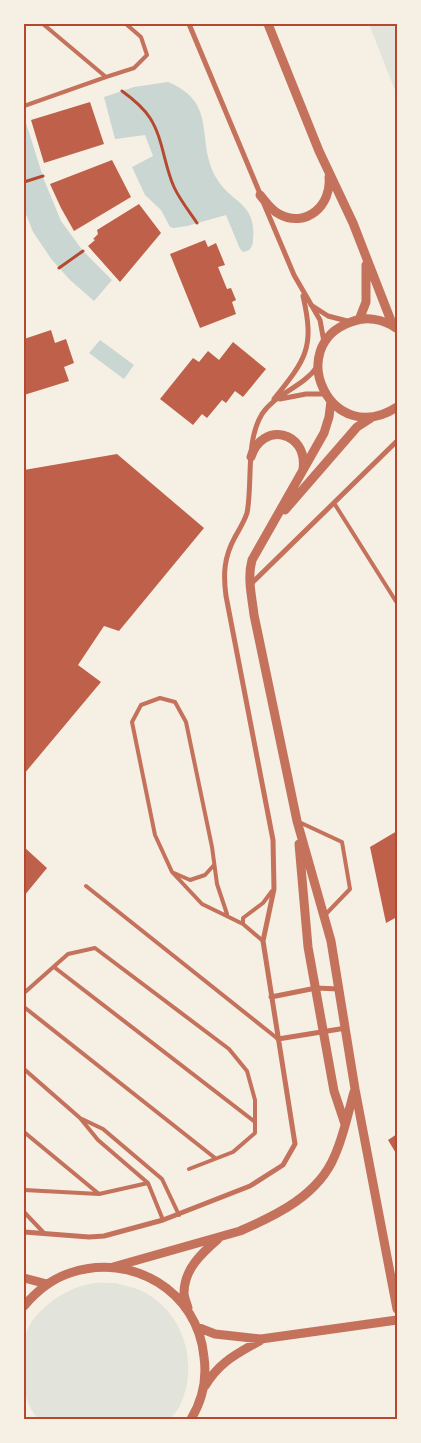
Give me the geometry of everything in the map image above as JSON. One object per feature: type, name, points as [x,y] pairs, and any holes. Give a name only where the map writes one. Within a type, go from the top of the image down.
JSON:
[{"type":"street","points":[[189,24],[300,288],[320,320],[324,345]]},
{"type":"street","points":[[268,24],[325,165],[353,223],[395,327]]},
{"type":"street","points":[[260,194],[277,214],[287,218],[300,218],[311,214],[321,207],[327,197],[330,185],[325,165]]},
{"type":"street","points":[[366,257],[367,293],[364,308],[355,321],[333,333],[324,345],[318,366],[320,381],[328,398],[339,409],[361,417],[374,417]]},
{"type":"street","points":[[24,1232],[89,1238],[104,1236],[179,1215],[250,1186],[283,1166],[295,1144],[262,942],[274,889],[272,840],[224,581],[226,557],[244,522],[247,511],[251,457],[256,428],[262,414],[297,369],[307,347],[308,325],[300,288]]},
{"type":"street","points":[[308,301],[328,316],[355,321],[378,320],[395,327]]},
{"type":"street","points":[[268,407],[304,381],[318,366]]},
{"type":"street","points":[[277,400],[306,394],[328,398]]},
{"type":"street","points":[[328,398],[329,417],[324,433],[252,560],[249,570],[250,586],[254,615],[297,821],[331,941],[355,1089],[397,1309]]},
{"type":"street","points":[[271,526],[357,427],[397,407]]},
{"type":"street","points":[[251,457],[254,447],[259,441],[267,437],[275,435],[292,439],[299,445],[302,452],[303,469],[300,476]]},
{"type":"street","points":[[250,586],[397,441]]},
{"type":"street","points":[[297,821],[308,947],[334,1091],[345,1124]]},
{"type":"street","points":[[271,996],[316,988],[339,988]]},
{"type":"street","points":[[278,1039],[346,1028]]},
{"type":"street","points":[[114,1267],[240,1231],[297,1202],[314,1187],[327,1171],[335,1156],[355,1089]]},
{"type":"street","points":[[190,1314],[184,1293],[189,1272],[202,1253],[222,1236]]},
{"type":"street","points":[[24,1306],[34,1294],[47,1284],[68,1273],[90,1267],[114,1267],[132,1270],[149,1277],[165,1287],[179,1299],[190,1314],[197,1327],[203,1347],[205,1361],[203,1389],[196,1411],[191,1419]]},
{"type":"street","points":[[24,1278],[47,1284]]},
{"type":"street","points":[[197,1327],[216,1334],[262,1339],[397,1320]]},
{"type":"street","points":[[203,1389],[214,1372],[230,1358],[262,1339]]},
{"type":"lane","points":[[43,24],[106,77]]},
{"type":"lane","points":[[24,106],[134,68],[147,55],[141,37],[126,24]]},
{"type":"lane","points":[[334,503],[397,603]]},
{"type":"lane","points":[[227,914],[217,884],[186,722],[175,702],[160,698],[140,705],[132,722],[154,835],[172,872],[202,904],[227,914],[244,924],[262,942]]},
{"type":"lane","points":[[297,821],[342,842],[350,888],[324,917]]},
{"type":"lane","points":[[172,872],[190,880],[204,875],[214,865]]},
{"type":"lane","points":[[86,886],[278,1039]]},
{"type":"lane","points":[[244,924],[242,918],[263,902],[274,889]]},
{"type":"lane","points":[[24,993],[68,954],[95,948],[228,1049],[247,1071],[255,1100],[255,1133],[233,1152],[189,1168]]},
{"type":"lane","points":[[54,967],[255,1122]]},
{"type":"lane","points":[[24,1007],[215,1158]]},
{"type":"lane","points":[[24,1069],[80,1118],[98,1140],[148,1183],[163,1220]]},
{"type":"lane","points":[[80,1118],[103,1129],[162,1179],[179,1215]]},
{"type":"lane","points":[[24,1132],[99,1194]]},
{"type":"lane","points":[[24,1190],[99,1194],[148,1183]]},
{"type":"lane","points":[[24,1212],[46,1235]]},
{"type":"path","points":[[122,91],[143,109],[150,118],[155,128],[165,166],[174,187],[197,223]]},
{"type":"path","points":[[24,182],[42,176]]},
{"type":"path","points":[[58,268],[83,252]]},
{"type":"shaded area","points":[[369,24],[397,24],[397,93],[394,88]]},
{"type":"shaded area","points":[[168,82],[184,91],[194,101],[200,112],[203,124],[210,165],[222,187],[247,210],[251,218],[253,242],[248,251],[243,252],[240,249],[226,215],[187,226],[170,227],[161,210],[145,195],[132,167],[153,156],[145,135],[115,139],[104,97],[134,87]]},
{"type":"shaded area","points":[[26,123],[44,180],[61,221],[83,251],[112,280],[94,301],[70,280],[52,260],[33,232],[24,209],[24,124]]},
{"type":"shaded area","points":[[100,340],[134,365],[124,379],[89,353]]},
{"type":"shaded area","points":[[92,1283],[116,1283],[142,1291],[156,1300],[168,1311],[177,1324],[184,1339],[188,1371],[186,1387],[179,1407],[170,1419],[38,1419],[27,1401],[24,1384],[24,1342],[32,1322],[48,1304],[68,1291]]},
{"type":"building","points":[[90,102],[104,144],[44,163],[31,120]]},
{"type":"building","points":[[112,160],[131,197],[74,231],[50,184]]},
{"type":"building","points":[[139,204],[161,233],[120,282],[88,246],[95,240],[93,239],[98,234],[97,230]]},
{"type":"building","points":[[205,240],[208,247],[216,243],[225,265],[218,267],[227,289],[231,288],[236,300],[232,302],[236,314],[200,328],[170,254]]},
{"type":"building","points":[[51,330],[55,343],[66,339],[74,363],[64,367],[69,381],[24,395],[24,339]]},
{"type":"building","points":[[233,342],[266,369],[243,397],[235,391],[226,403],[222,400],[207,418],[202,414],[193,425],[160,399],[193,358],[199,362],[208,351],[219,360]]},
{"type":"building","points":[[117,454],[204,528],[119,631],[104,626],[78,665],[101,682],[24,774],[24,470]]},
{"type":"building","points":[[397,831],[397,917],[386,923],[370,847]]},
{"type":"building","points":[[24,847],[47,868],[24,896]]},
{"type":"building","points":[[397,1134],[397,1155],[388,1140]]}]
